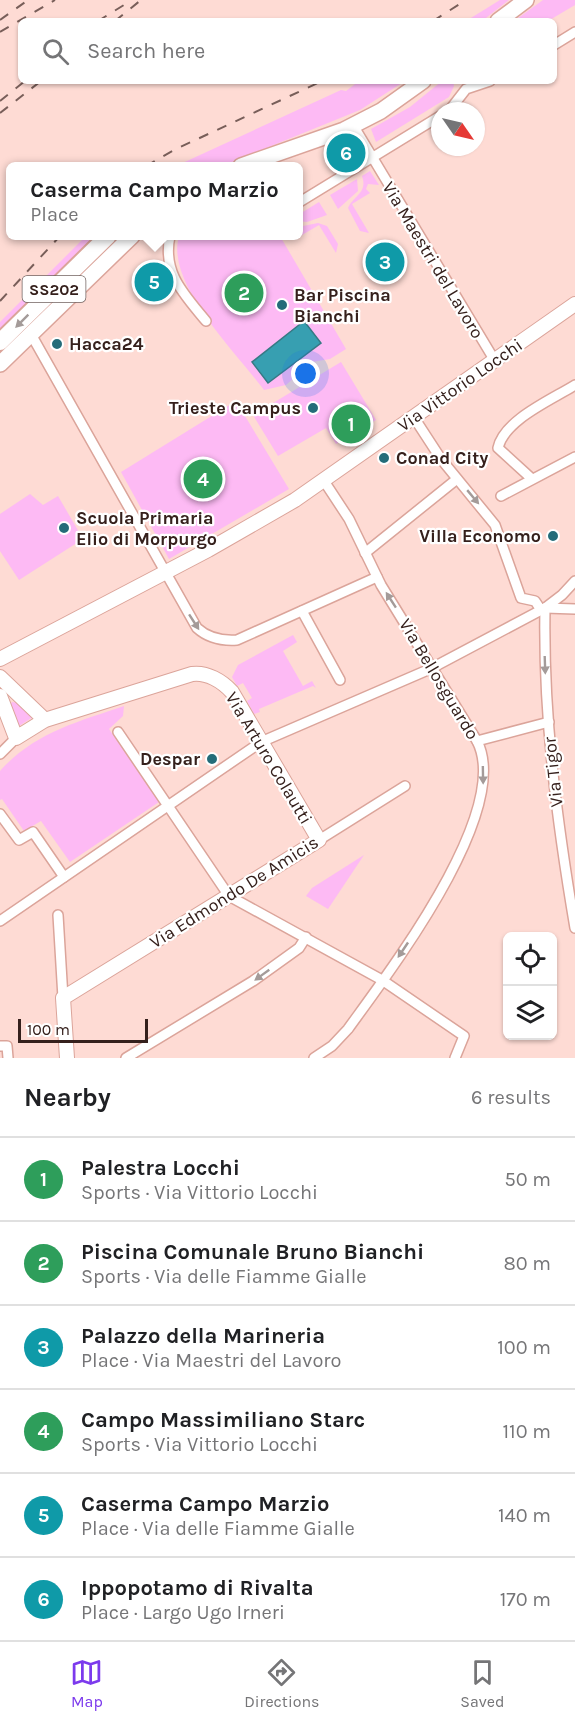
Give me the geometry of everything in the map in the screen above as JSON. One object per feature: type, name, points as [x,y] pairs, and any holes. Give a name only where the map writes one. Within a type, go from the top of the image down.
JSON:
[{"type":"highway","name":"SS202","points":[[0,342],[104,240]]},
{"type":"main road","points":[[502,18],[526,0]]},
{"type":"main road","points":[[252,162],[353,125],[381,111],[419,84]]},
{"type":"main road","points":[[0,364],[32,336],[128,240]]},
{"type":"main road","points":[[0,375],[32,336]]},
{"type":"street","points":[[557,43],[575,32]]},
{"type":"street","points":[[454,102],[464,85]]},
{"type":"street","points":[[303,200],[431,122]]},
{"type":"street","name":"Via Maestri del Lavoro","points":[[353,125],[495,361]]},
{"type":"street","points":[[169,240],[171,273],[206,321]]},
{"type":"street","name":"Via Vittorio Locchi","points":[[0,659],[234,536],[324,481],[413,416],[574,307]]},
{"type":"street","points":[[32,336],[197,628],[215,638],[237,640],[377,577]]},
{"type":"street","points":[[532,478],[498,448],[501,436],[513,424],[575,385]]},
{"type":"street","points":[[413,416],[457,479],[495,525],[521,598],[536,601],[543,609],[575,609]]},
{"type":"street","points":[[501,496],[532,478],[575,458]]},
{"type":"street","points":[[365,553],[457,479]]},
{"type":"street","name":"Via Bellosguardo","points":[[314,1058],[333,1046],[347,1031],[454,870],[485,782],[482,750],[430,669],[377,577],[349,519],[324,481]]},
{"type":"street","points":[[0,921],[261,742],[430,669],[543,609],[562,595],[575,581]]},
{"type":"street","name":"Via Tigor","points":[[543,609],[554,796],[575,928]]},
{"type":"street","points":[[302,611],[340,680]]},
{"type":"street","name":"Via Arturo Colautti","points":[[16,738],[45,720],[199,673],[218,680],[232,692],[319,840]]},
{"type":"street","points":[[0,676],[45,720]]},
{"type":"street","points":[[0,754],[16,738],[1,700],[17,693]]},
{"type":"street","points":[[477,741],[549,722]]},
{"type":"street","points":[[118,732],[229,896],[382,980],[464,1036],[455,1058]]},
{"type":"street","name":"Via Edmondo De Amicis","points":[[63,998],[405,786]]},
{"type":"street","points":[[0,814],[19,840],[33,832],[63,877]]},
{"type":"street","points":[[58,915],[67,1058]]},
{"type":"street","points":[[126,1058],[253,981],[299,948],[306,937]]},
{"type":"street","points":[[0,1046],[7,1046],[8,1058]]},
{"type":"shaded area","points":[[500,0],[509,0],[486,18],[471,18]]},
{"type":"shaded area","points":[[543,0],[575,0],[575,5],[553,18],[518,18]]},
{"type":"shaded area","points":[[355,84],[400,84],[360,110],[232,162],[185,162],[341,90],[346,91]]},
{"type":"shaded area","points":[[438,84],[454,84],[449,97],[441,102],[431,102],[431,108],[376,142],[371,129],[410,107]]},
{"type":"shaded area","points":[[370,171],[379,185],[368,184],[366,189],[370,193],[352,204],[369,233],[360,231],[348,208],[362,190],[362,176]]},
{"type":"shaded area","points":[[357,179],[358,191],[338,209],[330,195]]},
{"type":"shaded area","points":[[319,202],[327,215],[303,222],[303,212]]},
{"type":"shaded area","points":[[318,223],[327,226],[338,244],[336,253],[319,225],[303,234],[303,226]]},
{"type":"shaded area","points":[[82,240],[95,240],[0,334],[0,322]]},
{"type":"shaded area","points":[[179,240],[282,240],[346,349],[330,359],[312,362],[286,385],[264,390],[206,317],[183,275],[178,255]]},
{"type":"shaded area","name":"Trieste Campus","points":[[341,362],[376,420],[336,444],[326,428],[278,456],[253,415]]},
{"type":"shaded area","points":[[236,401],[289,489],[169,559],[121,472]]},
{"type":"shaded area","points":[[30,494],[43,505],[58,496],[83,539],[19,580],[0,551],[0,514]]},
{"type":"shaded area","points":[[293,635],[297,642],[283,651],[303,686],[312,681],[316,688],[313,686],[259,709],[260,712],[254,714],[247,701],[252,698],[243,683],[237,686],[232,677],[238,665]]},
{"type":"shaded area","points":[[12,702],[18,703],[33,717],[19,726],[10,705]]},
{"type":"shaded area","points":[[124,706],[123,716],[109,729],[159,802],[70,862],[41,821],[24,831],[2,799],[0,800],[0,771],[27,747],[57,730]]},
{"type":"shaded area","points":[[364,855],[328,909],[306,896],[312,888]]},
{"type":"water","points":[[304,321],[321,343],[268,383],[252,362]]},
{"type":"railway","points":[[0,20],[28,0]]},
{"type":"railway","points":[[24,18],[55,0]]},
{"type":"railway","points":[[103,18],[132,0]]},
{"type":"railway","points":[[119,18],[141,0]]},
{"type":"railway","points":[[438,18],[466,0]]},
{"type":"railway","points":[[0,32],[18,22]]},
{"type":"railway","points":[[0,101],[21,84]]},
{"type":"railway","points":[[0,113],[37,84]]},
{"type":"railway","points":[[153,162],[316,84]]},
{"type":"railway","points":[[0,301],[56,240]]},
{"type":"place","name":"Ippopotamo di Rivalta","points":[[346,153]]},
{"type":"place","name":"Palazzo della Marineria","points":[[385,262]]},
{"type":"place","name":"Caserma Campo Marzio","points":[[154,282]]},
{"type":"place","name":"Piscina Comunale Bruno Bianchi","points":[[244,293]]},
{"type":"place","name":"Bar Piscina Bianchi","points":[[282,305]]},
{"type":"place","name":"Hacca24","points":[[57,344]]},
{"type":"place","name":"Trieste Campus","points":[[313,408]]},
{"type":"place","name":"Palestra Locchi","points":[[351,424]]},
{"type":"place","name":"Conad City","points":[[384,458]]},
{"type":"place","name":"Campo Massimiliano Starc","points":[[203,479]]},
{"type":"place","name":"Scuola Primaria Elio di Morpurgo","points":[[64,528]]},
{"type":"place","name":"Villa Economo","points":[[553,536]]},
{"type":"place","name":"Despar","points":[[212,759]]}]
